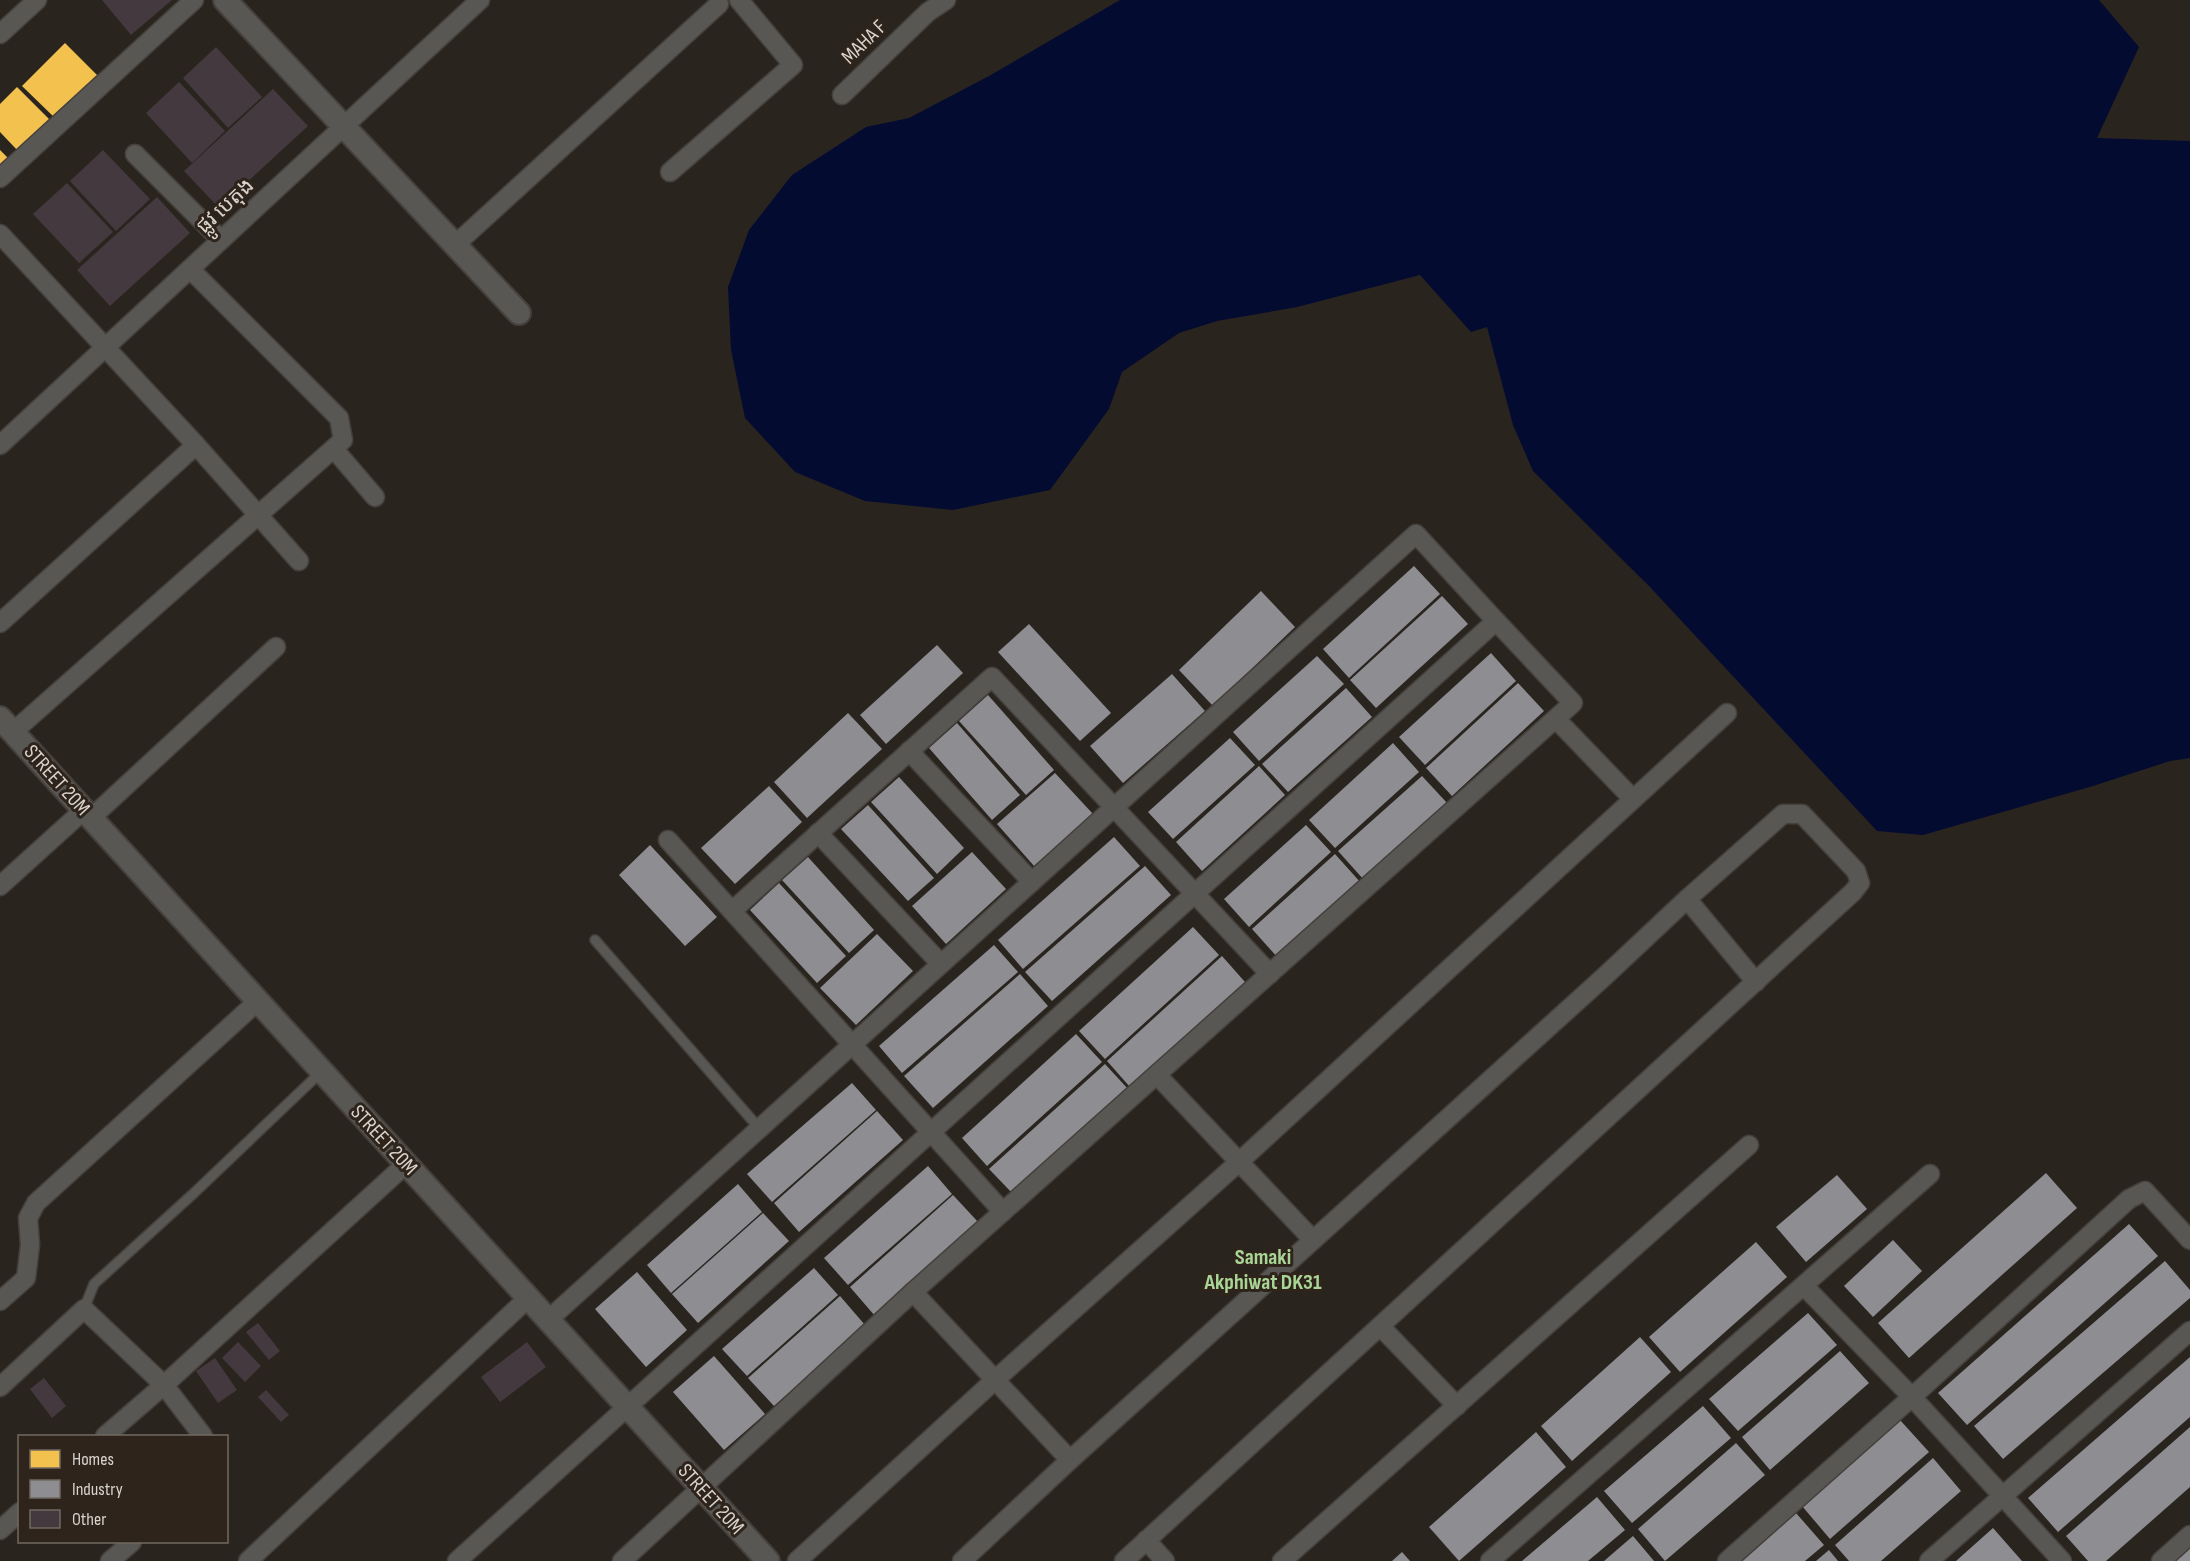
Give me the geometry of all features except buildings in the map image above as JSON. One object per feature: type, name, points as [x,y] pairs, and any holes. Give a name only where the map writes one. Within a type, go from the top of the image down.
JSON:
[{"type":"street","points":[[0,34],[37,0]]},
{"type":"street","points":[[0,178],[194,0]]},
{"type":"street","points":[[225,0],[519,313]]},
{"type":"street","name":"ផ្លូវ បេតុង","points":[[0,445],[480,0]]},
{"type":"street","points":[[670,172],[793,65],[739,0]]},
{"type":"street","name":"MAHA F","points":[[842,95],[928,12],[946,0]]},
{"type":"street","points":[[456,244],[719,4]]},
{"type":"street","points":[[135,154],[221,240]]},
{"type":"street","points":[[0,234],[196,445],[299,561]]},
{"type":"street","points":[[6,725],[343,440],[339,418],[190,269]]},
{"type":"street","points":[[0,623],[196,445]]},
{"type":"street","points":[[334,449],[375,497]]},
{"type":"street","points":[[548,1320],[1416,534],[1573,703],[913,1292],[622,1561]]},
{"type":"street","points":[[458,1561],[1496,621]]},
{"type":"street","points":[[0,886],[87,814],[276,647]]},
{"type":"street","points":[[732,911],[992,677],[1270,974]]},
{"type":"street","points":[[797,1561],[996,1378],[1239,1162],[1727,713]]},
{"type":"street","points":[[1556,719],[1633,800]]},
{"type":"street","name":"STREET 20M","points":[[6,725],[768,1561]]},
{"type":"street","points":[[909,751],[1032,882]]},
{"type":"street","points":[[962,1561],[1687,898],[1783,814],[1802,814],[1856,871],[1860,883],[1756,982],[1124,1561]]},
{"type":"street","points":[[818,833],[941,964]]},
{"type":"street","points":[[668,840],[1003,1212]]},
{"type":"street","points":[[1687,898],[1756,982]]},
{"type":"street","points":[[0,1301],[26,1278],[30,1245],[28,1218],[36,1203],[258,1001]]},
{"type":"street","points":[[1157,1075],[1313,1240]]},
{"type":"street","points":[[1282,1561],[1749,1145]]},
{"type":"street","points":[[107,1435],[406,1164]]},
{"type":"street","points":[[1490,1561],[1930,1174]]},
{"type":"street","points":[[1727,1561],[1912,1397],[2129,1199],[2145,1191],[2190,1240]]},
{"type":"street","points":[[1804,1286],[2004,1495],[2062,1561]]},
{"type":"street","points":[[913,1292],[996,1378],[1070,1460]]},
{"type":"street","points":[[248,1561],[528,1298]]},
{"type":"street","points":[[0,1387],[84,1309],[164,1385],[202,1435]]},
{"type":"street","points":[[1380,1326],[1457,1406]]},
{"type":"street","points":[[1929,1561],[2190,1331]]},
{"type":"street","points":[[0,1530],[18,1514]]},
{"type":"street","points":[[2161,1561],[2190,1535]]},
{"type":"street","points":[[1146,1540],[1165,1561]]},
{"type":"street","points":[[110,1561],[131,1543]]},
{"type":"lane","points":[[596,940],[759,1128]]},
{"type":"lane","points":[[84,1309],[94,1284],[321,1072]]},
{"type":"water","points":[[1120,0],[2099,0],[2139,47],[2097,138],[2190,141],[2190,758],[2170,761],[2093,786],[1923,835],[1877,831],[1650,587],[1533,471],[1513,425],[1487,327],[1471,332],[1420,275],[1297,307],[1217,321],[1179,333],[1122,372],[1109,409],[1050,490],[953,510],[865,501],[795,472],[745,418],[731,350],[728,287],[749,230],[792,175],[866,127],[909,118],[989,76]]},
{"type":"district","name":"Samaki Akphiwat DK31","points":[[1263,1270]]}]
